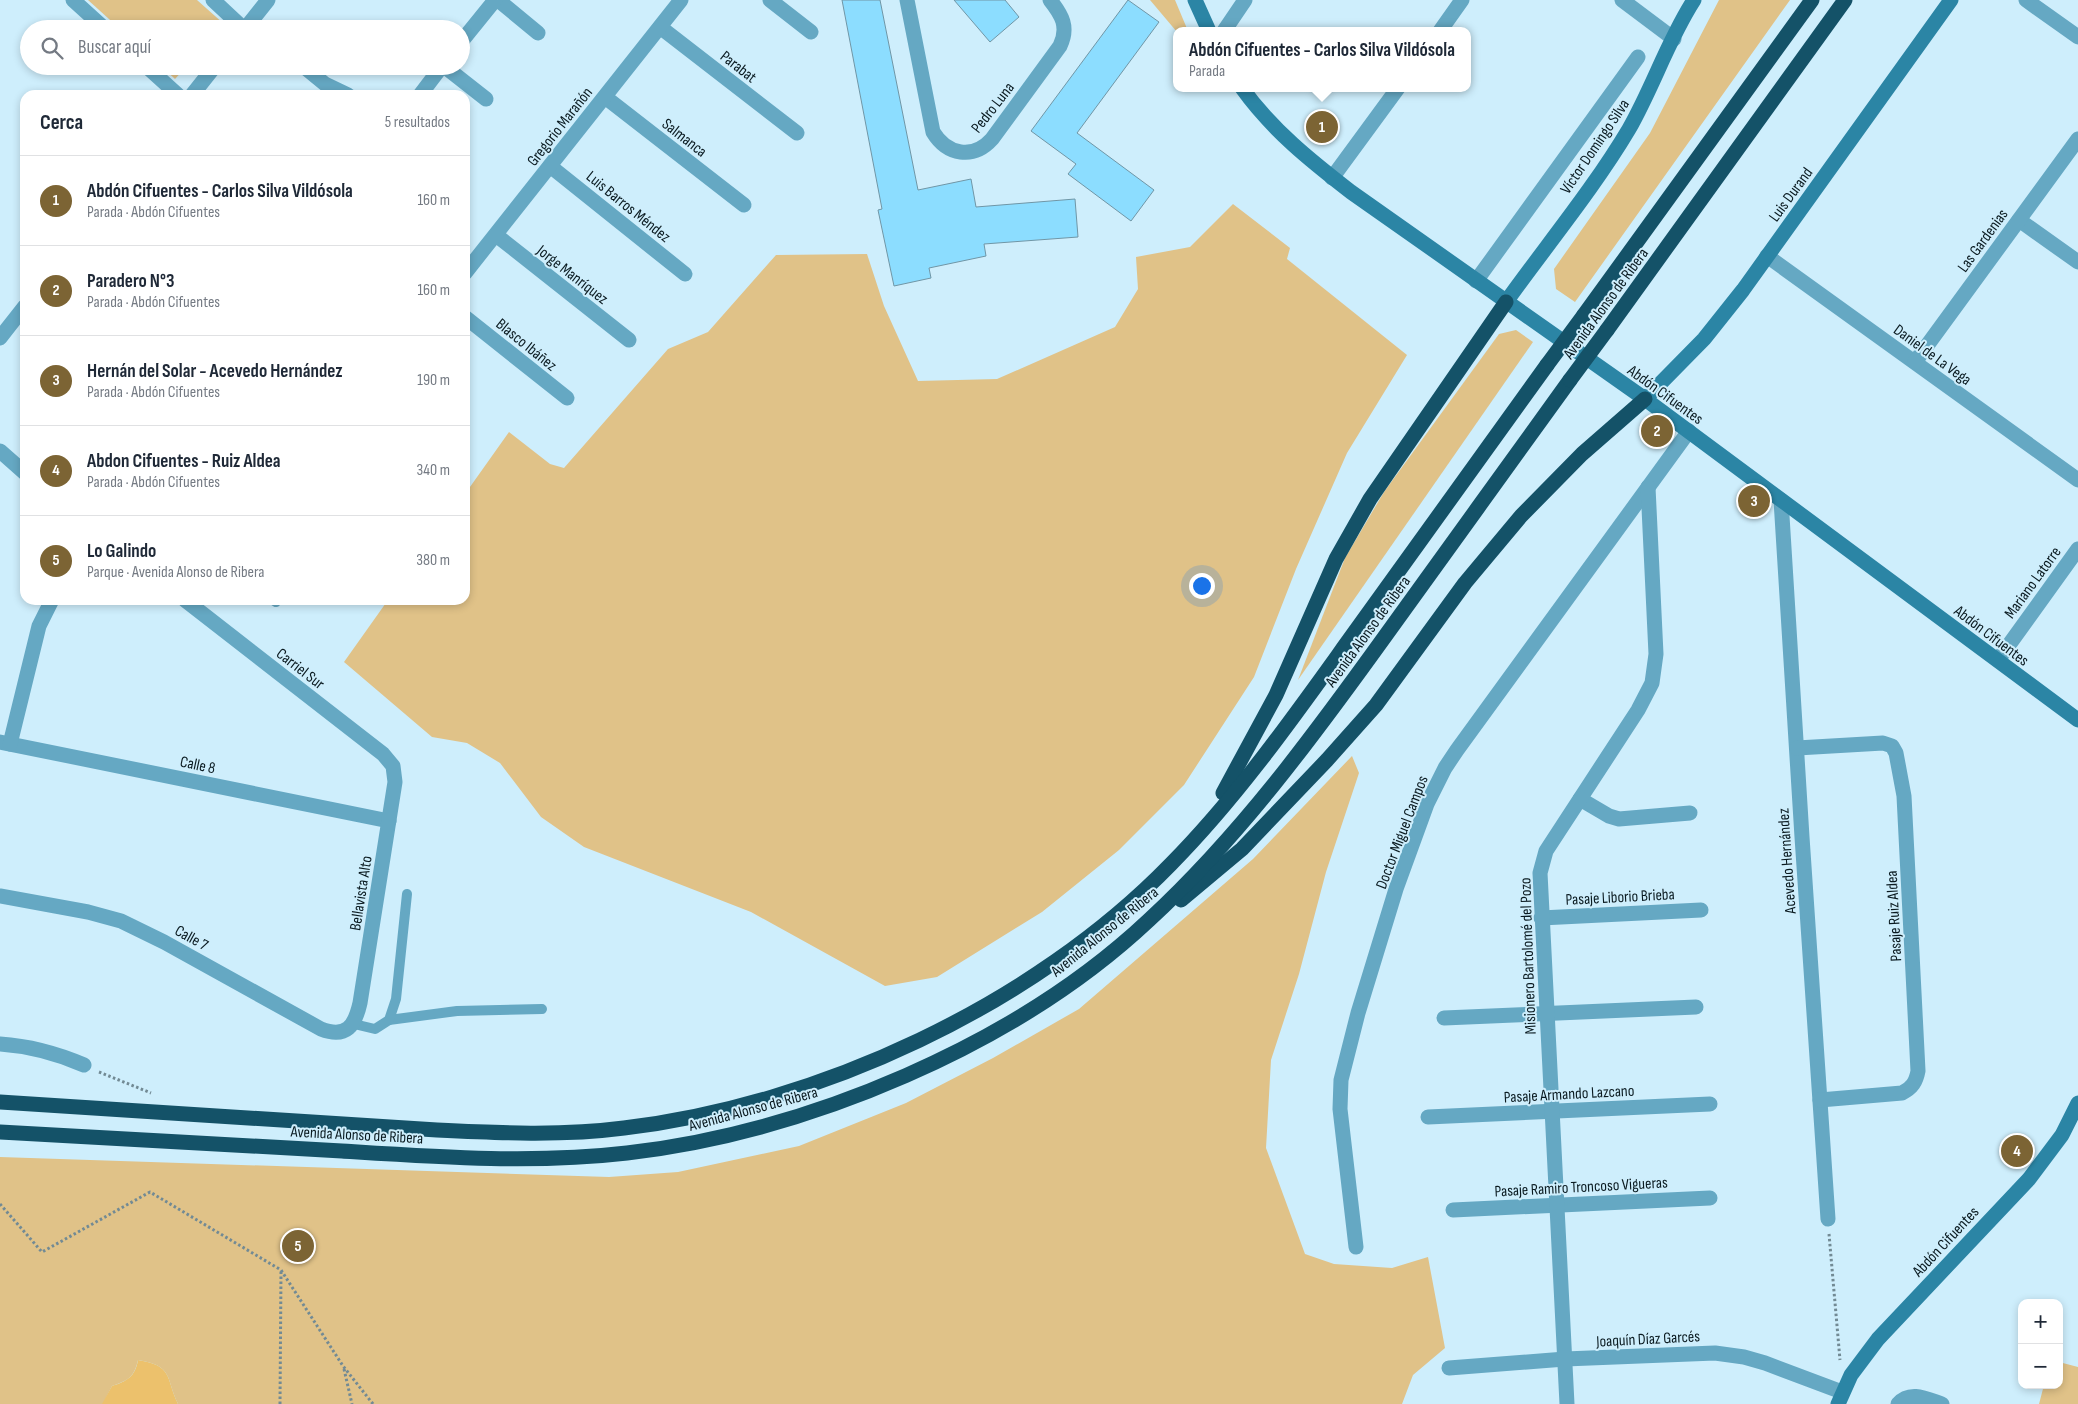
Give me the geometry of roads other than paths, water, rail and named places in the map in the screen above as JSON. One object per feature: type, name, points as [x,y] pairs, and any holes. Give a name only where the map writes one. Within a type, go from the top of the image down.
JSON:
[{"type":"highway","name":"Avenida Alonso de Ribera","points":[[0,1102],[369,1127],[496,1133],[585,1131],[623,1128],[710,1113],[796,1090],[913,1043],[988,1004],[1022,983],[1099,928],[1136,898],[1200,834],[1296,712],[1812,0]]},
{"type":"highway","name":"Avenida Alonso de Ribera","points":[[0,1132],[412,1155],[510,1158],[617,1154],[681,1145],[831,1105],[950,1054],[992,1033],[1043,1002],[1146,923],[1228,839],[1304,746],[1845,0]]},
{"type":"highway","points":[[1200,834],[1276,695],[1353,526],[1379,485],[1506,302]]},
{"type":"highway","points":[[1146,923],[1180,900],[1229,860],[1327,760],[1376,705],[1465,584],[1521,516],[1582,454],[1645,399]]},
{"type":"street","points":[[73,0],[95,20]]},
{"type":"street","points":[[213,0],[240,20]]},
{"type":"street","points":[[254,20],[268,0]]},
{"type":"street","points":[[470,31],[496,0],[538,33]]},
{"type":"street","name":"Gregorio Marañón","points":[[470,267],[681,0]]},
{"type":"street","points":[[770,0],[811,32]]},
{"type":"street","name":"Pedro Luna","points":[[907,0],[933,132],[943,145],[957,152],[966,153],[975,151],[987,144],[1060,46],[1064,38],[1063,20],[1050,0]]},
{"type":"street","points":[[1195,0],[1206,27]]},
{"type":"street","points":[[1227,27],[1245,0]]},
{"type":"street","points":[[1443,27],[1462,0]]},
{"type":"street","points":[[1622,0],[1674,39]]},
{"type":"street","name":"Víctor Domingo Silva","points":[[1506,302],[1623,138],[1652,87],[1684,16],[1694,0]]},
{"type":"street","name":"Luis Durand","points":[[1645,399],[1704,339],[1767,256],[1951,0]]},
{"type":"street","points":[[2026,0],[2078,37]]},
{"type":"street","name":"Parabat","points":[[660,27],[797,133]]},
{"type":"street","name":"Víctor Domingo Silva","points":[[1476,281],[1638,57]]},
{"type":"street","points":[[156,75],[172,90]]},
{"type":"street","points":[[196,90],[208,75]]},
{"type":"street","points":[[314,75],[325,84],[338,90]]},
{"type":"street","points":[[424,90],[436,75]]},
{"type":"street","points":[[455,75],[486,98]]},
{"type":"street","name":"Abdón Cifuentes","points":[[1245,92],[1270,123],[1306,158],[1332,178],[1645,399],[2078,720]]},
{"type":"street","points":[[1332,178],[1395,92]]},
{"type":"street","name":"Salmanca","points":[[605,97],[744,205]]},
{"type":"street","name":"Las Gardenias","points":[[1915,362],[2078,139]]},
{"type":"street","name":"Luis Barros Méndez","points":[[550,166],[685,274]]},
{"type":"street","points":[[2019,220],[2078,262]]},
{"type":"street","name":"Jorge Manríquez","points":[[496,234],[629,340]]},
{"type":"street","name":"Daniel de La Vega","points":[[1767,256],[2078,480]]},
{"type":"street","points":[[0,338],[20,312]]},
{"type":"street","name":"Blasco Ibáñez","points":[[470,321],[567,398]]},
{"type":"street","points":[[1648,487],[1689,431]]},
{"type":"street","points":[[0,451],[20,469]]},
{"type":"street","name":"Misionero Bartolomé del Pozo","points":[[1567,1404],[1539,879],[1546,851],[1646,697],[1655,668],[1648,487]]},
{"type":"street","name":"Doctor Miguel Campos","points":[[1356,1247],[1340,1109],[1341,1080],[1375,956],[1424,813],[1435,786],[1457,750],[1648,487]]},
{"type":"street","name":"Acevedo Hernández","points":[[1781,500],[1828,1219]]},
{"type":"street","name":"Mariano Latorre","points":[[1998,660],[2078,549]]},
{"type":"street","points":[[5,743],[39,626],[50,605]]},
{"type":"street","name":"Carriel Sur","points":[[191,605],[383,754],[392,766]]},
{"type":"street","name":"Calle 8","points":[[5,743],[389,821]]},
{"type":"street","name":"Pasaje Ruiz Aldea","points":[[1796,748],[1883,743],[1892,746],[1899,765],[1905,812],[1918,1070],[1916,1078],[1908,1090],[1895,1095],[1820,1100]]},
{"type":"street","name":"Bellavista Alto","points":[[354,1024],[360,1003],[395,782],[392,766]]},
{"type":"street","points":[[1580,799],[1608,816],[1619,819],[1690,813]]},
{"type":"street","name":"Calle 7","points":[[0,896],[88,912],[121,921],[172,946],[321,1029],[335,1033],[348,1029],[354,1024]]},
{"type":"street","name":"Pasaje Liborio Brieba","points":[[1541,918],[1701,910]]},
{"type":"street","points":[[1444,1018],[1696,1007]]},
{"type":"street","points":[[0,1044],[46,1051],[84,1065]]},
{"type":"street","name":"Abdón Cifuentes","points":[[1840,1398],[1851,1375],[1878,1339],[2028,1179],[2074,1124],[2078,1103]]},
{"type":"street","name":"Pasaje Armando Lazcano","points":[[1428,1117],[1710,1104]]},
{"type":"street","name":"Pasaje Ramiro Troncoso Vigueras","points":[[1453,1210],[1710,1198]]},
{"type":"street","name":"Joaquín Díaz Garcés","points":[[1449,1368],[1565,1359],[1715,1353],[1744,1357],[1765,1363],[1840,1398]]},
{"type":"street","points":[[1898,1404],[1906,1398],[1916,1396],[1942,1404]]},
{"type":"lane","points":[[389,1020],[396,999],[407,894]]},
{"type":"lane","points":[[354,1024],[375,1030],[389,1020],[457,1010],[542,1009]]},
{"type":"place","name":"Abdón Cifuentes - Carlos Silva Vildósola","points":[[1322,127]]},
{"type":"place","name":"Paradero N°3","points":[[1657,431]]},
{"type":"place","name":"Hernán del Solar - Acevedo Hernández","points":[[1754,501]]},
{"type":"place","name":"Abdon Cifuentes - Ruiz Aldea","points":[[2017,1151]]},
{"type":"place","name":"Lo Galindo","points":[[298,1246]]}]
